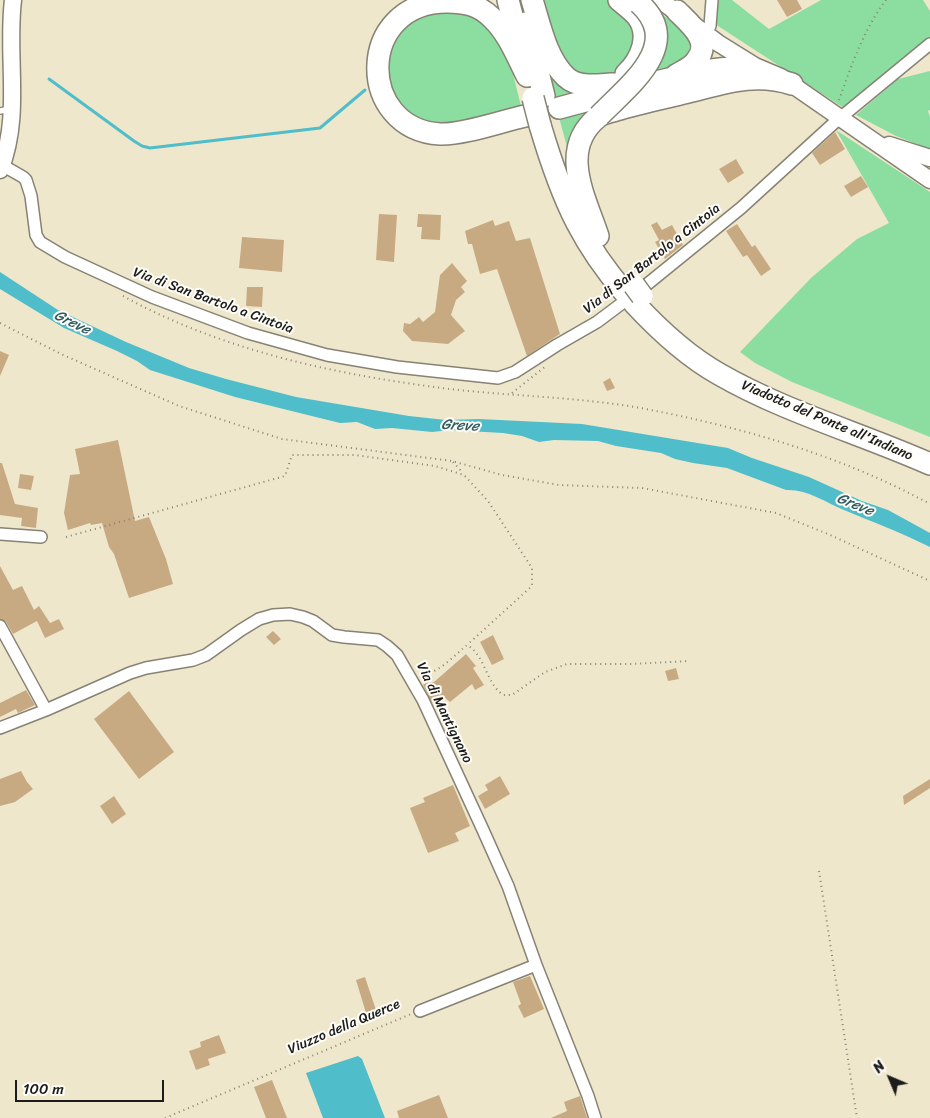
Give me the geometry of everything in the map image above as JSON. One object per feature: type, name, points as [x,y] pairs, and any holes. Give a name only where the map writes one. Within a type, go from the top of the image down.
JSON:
[{"type":"highway","name":"Viadotto del Ponte all'Indiano","points":[[508,0],[527,76],[574,189],[598,236],[666,336],[718,374],[778,404],[930,464]]},
{"type":"highway","name":"Viadotto del Ponte all'Indiano","points":[[520,0],[551,162],[577,224],[605,268],[694,342],[752,378],[930,451]]},
{"type":"highway","points":[[532,0],[552,56],[567,77],[573,82],[586,85],[612,84],[636,86]]},
{"type":"highway","points":[[527,76],[498,24],[484,12],[463,1],[436,2],[420,5],[407,12],[392,26],[383,40],[378,59],[379,82],[385,99],[393,110],[408,124],[417,129],[435,133],[453,133],[607,96],[672,77],[737,68],[764,71],[786,81]]},
{"type":"highway","points":[[612,84],[623,77],[634,66],[642,52],[644,43],[642,30],[631,1]]},
{"type":"highway","points":[[598,236],[578,174],[576,158],[583,134],[645,68],[653,55],[656,40],[648,13],[631,1]]},
{"type":"highway","points":[[668,3],[696,29],[700,35],[701,48],[695,63],[672,77]]},
{"type":"highway","points":[[599,116],[616,110],[739,80],[766,78],[786,81]]},
{"type":"street","points":[[1,168],[9,139],[6,110],[13,0]]},
{"type":"street","points":[[710,26],[712,0]]},
{"type":"street","points":[[668,3],[710,26],[768,63],[786,81]]},
{"type":"street","points":[[668,3],[718,43],[755,66],[786,81],[838,111],[930,180]]},
{"type":"street","name":"Via di San Bartolo a Cintoia","points":[[1,168],[26,180],[31,196],[36,235],[40,242],[97,273],[152,297],[289,346],[364,362],[452,374],[503,378],[597,322],[636,293],[741,208],[838,111],[930,44]]},
{"type":"street","points":[[873,139],[930,158]]},
{"type":"street","points":[[0,534],[42,537]]},
{"type":"street","name":"Via di Mantignano","points":[[0,728],[130,673],[146,668],[193,660],[206,655],[258,619],[273,615],[290,614],[303,616],[332,635],[378,640],[397,655],[408,671],[438,731],[508,886],[536,965],[595,1118]]},
{"type":"street","points":[[0,626],[46,710]]},
{"type":"street","name":"Viuzzo della Querce","points":[[420,1011],[536,965]]},
{"type":"path","points":[[838,111],[860,44],[886,0]]},
{"type":"path","points":[[116,293],[186,325],[298,363],[374,378],[451,389],[633,407],[718,424],[802,448],[880,478],[930,504]]},
{"type":"path","points":[[0,323],[60,354],[179,406],[282,438],[452,461],[502,475],[559,485],[642,488],[776,513],[828,534],[930,581]]},
{"type":"path","points":[[511,394],[531,378]]},
{"type":"path","points":[[66,537],[285,476],[292,455],[355,455],[435,466],[464,475]]},
{"type":"path","points":[[408,671],[423,675],[434,672],[521,598],[532,586],[532,568],[488,500],[452,461]]},
{"type":"path","points":[[467,645],[476,650],[495,689],[503,695],[512,694],[545,672],[567,664],[632,664],[690,661]]},
{"type":"path","points":[[819,871],[857,1118]]},
{"type":"path","name":"Viuzzo della Querce","points":[[165,1118],[420,1011]]},
{"type":"green space","points":[[535,0],[610,0],[633,19],[638,44],[621,72],[593,80],[561,65]]},
{"type":"green space","points":[[718,0],[732,0],[769,29],[821,0],[923,0],[930,11],[930,40],[844,108],[715,24]]},
{"type":"green space","points":[[454,7],[488,23],[511,66],[522,110],[435,129],[397,109],[383,58],[405,21]]},
{"type":"green space","points":[[660,13],[688,37],[692,49],[678,70],[648,72]]},
{"type":"green space","points":[[535,30],[586,91],[557,104]]},
{"type":"green space","points":[[930,71],[930,110],[928,111],[930,117],[930,149],[896,136],[856,115],[898,79]]},
{"type":"green space","points":[[608,100],[569,154],[558,114]]},
{"type":"green space","points":[[836,130],[930,192],[930,437],[792,382],[755,363],[740,352],[811,278],[857,239],[889,223]]},
{"type":"water","name":"Greve","points":[[0,272],[58,310],[126,342],[189,368],[226,379],[296,397],[409,416],[446,420],[479,419],[582,424],[728,448],[809,477],[862,501],[888,510],[930,533],[930,547],[809,494],[786,490],[727,468],[675,459],[661,453],[616,446],[598,441],[554,440],[539,442],[522,436],[503,433],[450,430],[432,432],[392,428],[375,429],[357,422],[340,423],[235,397],[150,370],[117,351],[64,328],[0,289]]},
{"type":"water","points":[[358,1056],[362,1059],[385,1118],[323,1118],[306,1073]]},
{"type":"building","points":[[777,0],[797,0],[802,9],[787,17]]},
{"type":"building","points":[[835,132],[845,149],[820,165],[812,153]]},
{"type":"building","points":[[736,159],[744,173],[728,183],[719,169]]},
{"type":"building","points":[[861,176],[868,187],[851,197],[844,186]]},
{"type":"building","points":[[379,214],[397,215],[394,262],[376,260]]},
{"type":"building","points":[[418,214],[441,215],[440,240],[421,239],[422,227],[417,227]]},
{"type":"building","points":[[493,220],[495,226],[509,221],[516,241],[530,238],[560,334],[527,356],[497,269],[480,274],[472,244],[468,244],[465,231]]},
{"type":"building","points":[[657,222],[662,230],[672,225],[683,245],[665,259],[655,242],[659,240],[651,225]]},
{"type":"building","points":[[737,224],[752,247],[755,245],[771,269],[761,276],[747,255],[743,257],[726,231]]},
{"type":"building","points":[[242,237],[284,240],[282,272],[239,268]]},
{"type":"building","points":[[452,263],[467,281],[461,287],[465,292],[456,300],[451,315],[465,331],[448,344],[412,341],[403,331],[404,323],[410,324],[419,317],[423,322],[435,312],[440,275]]},
{"type":"building","points":[[247,287],[263,287],[262,307],[246,306]]},
{"type":"building","points":[[0,351],[9,355],[0,376]]},
{"type":"building","points":[[610,378],[615,388],[607,391],[603,382]]},
{"type":"building","points":[[118,440],[135,521],[149,517],[166,559],[173,584],[129,598],[114,554],[109,547],[102,523],[91,525],[90,523],[68,530],[64,513],[70,475],[80,474],[75,449]]},
{"type":"building","points":[[0,463],[2,463],[15,504],[38,508],[36,528],[21,526],[22,518],[0,515]]},
{"type":"building","points":[[20,474],[34,476],[31,490],[18,488]]},
{"type":"building","points":[[0,566],[13,590],[22,586],[34,610],[39,606],[50,623],[59,619],[64,629],[45,638],[37,621],[13,634],[6,622],[0,619]]},
{"type":"building","points":[[273,631],[281,639],[274,645],[266,637]]},
{"type":"building","points":[[493,635],[504,659],[492,665],[480,642]]},
{"type":"building","points":[[466,654],[476,666],[473,668],[484,685],[475,690],[472,684],[450,702],[443,696],[432,703],[423,685],[434,682]]},
{"type":"building","points":[[676,668],[679,679],[668,681],[665,671]]},
{"type":"building","points":[[26,690],[35,705],[18,713],[16,709],[0,717],[0,703]]},
{"type":"building","points":[[129,691],[174,752],[139,779],[94,719]]},
{"type":"building","points":[[21,771],[33,789],[15,802],[0,806],[0,779]]},
{"type":"building","points":[[500,776],[510,794],[485,809],[478,796],[488,790],[485,785]]},
{"type":"building","points":[[930,779],[930,788],[904,805],[903,796]]},
{"type":"building","points":[[453,785],[470,826],[455,833],[459,841],[428,853],[410,808],[425,802],[423,798]]},
{"type":"building","points":[[114,796],[126,814],[112,824],[100,806]]},
{"type":"building","points":[[530,976],[544,1009],[524,1018],[518,1006],[521,1004],[513,982]]},
{"type":"building","points":[[365,977],[376,1010],[366,1013],[356,980]]},
{"type":"building","points":[[219,1035],[226,1053],[208,1059],[210,1065],[196,1070],[189,1051],[201,1047],[200,1042]]},
{"type":"building","points":[[272,1080],[287,1118],[266,1118],[254,1087]]},
{"type":"building","points":[[439,1095],[448,1118],[399,1118],[397,1111]]},
{"type":"building","points":[[580,1096],[587,1118],[551,1118],[567,1111],[564,1102]]},
{"type":"waterway","points":[[49,79],[134,141],[150,148],[320,128],[365,90]]}]
